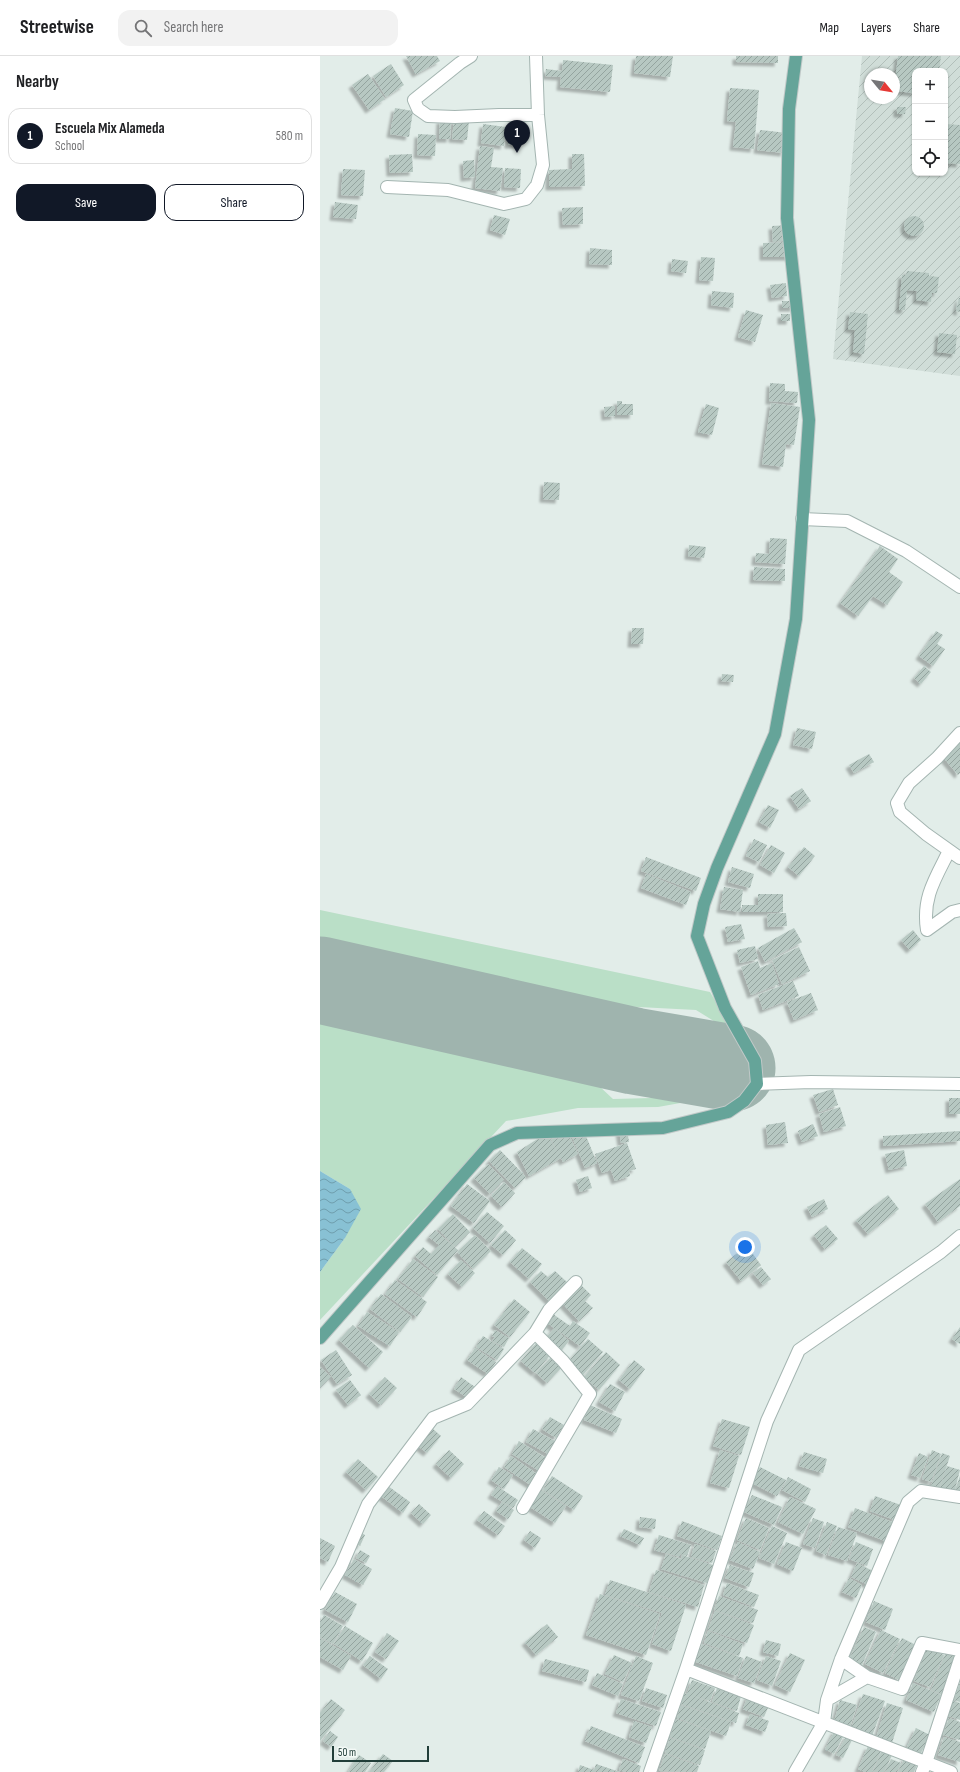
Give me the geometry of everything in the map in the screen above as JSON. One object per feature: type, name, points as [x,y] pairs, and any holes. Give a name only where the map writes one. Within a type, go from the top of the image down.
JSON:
[{"type":"main road","points":[[320,1338],[490,1145],[517,1133],[663,1128],[728,1112],[744,1101],[757,1084],[755,1061],[725,1008],[697,936],[704,904],[717,868],[775,734],[796,619],[809,420],[787,218],[789,109],[796,56]]},
{"type":"street","points":[[471,56],[414,100],[418,109],[428,116],[538,115]]},
{"type":"street","points":[[388,187],[448,190],[504,204],[526,199],[537,185],[543,165],[538,115],[536,56]]},
{"type":"street","points":[[802,519],[847,521],[906,551],[960,587]]},
{"type":"street","points":[[960,733],[937,758],[909,783],[897,803],[900,812],[960,858]]},
{"type":"street","points":[[949,851],[927,896],[925,918],[927,930],[952,912],[960,910]]},
{"type":"street","points":[[757,1084],[811,1082],[960,1084]]},
{"type":"street","points":[[650,1772],[686,1669],[767,1421],[799,1350],[941,1252],[960,1236]]},
{"type":"street","points":[[320,1603],[341,1567],[368,1504],[433,1418],[467,1404],[535,1333],[550,1310],[576,1282]]},
{"type":"street","points":[[523,1508],[590,1394],[563,1361],[535,1333]]},
{"type":"street","points":[[795,1772],[824,1722],[827,1700],[842,1659],[908,1502],[921,1491],[960,1498]]},
{"type":"street","points":[[842,1659],[867,1677],[902,1689],[922,1643],[960,1650]]},
{"type":"street","points":[[924,1768],[960,1659]]},
{"type":"street","points":[[686,1669],[824,1722],[924,1768],[951,1772]]},
{"type":"street","points":[[827,1700],[867,1677]]},
{"type":"shaded area","points":[[862,56],[960,56],[960,376],[833,359]]},
{"type":"green space","points":[[320,910],[710,992],[747,1055],[741,1073],[722,1091],[697,1100],[658,1107],[578,1108],[506,1121],[320,1320],[320,1272],[345,1238],[350,1189],[320,1171],[320,1004],[568,1057],[613,1099],[690,1097],[730,1081],[741,1061],[733,1043],[717,1023],[696,1010],[581,1004],[571,1007],[320,954]]},
{"type":"water","points":[[320,1171],[350,1189],[361,1209],[345,1238],[320,1272]]},
{"type":"building","points":[[406,56],[437,56],[440,61],[416,74]]},
{"type":"building","points":[[636,56],[673,56],[670,77],[634,73]]},
{"type":"building","points":[[736,56],[778,56],[778,63],[736,62]]},
{"type":"building","points":[[898,56],[941,56],[939,68],[912,68],[912,93],[900,92],[900,68],[897,68]]},
{"type":"building","points":[[563,60],[613,65],[610,92],[560,87],[561,77],[545,76],[546,69],[562,71]]},
{"type":"building","points":[[391,64],[404,85],[386,97],[373,76]]},
{"type":"building","points":[[368,74],[385,99],[369,110],[352,85]]},
{"type":"building","points":[[730,88],[759,90],[754,149],[733,147],[736,122],[727,121]]},
{"type":"building","points":[[897,107],[906,107],[905,114],[897,114]]},
{"type":"building","points":[[395,108],[413,111],[409,137],[390,134]]},
{"type":"building","points":[[440,120],[451,120],[450,139],[439,139]]},
{"type":"building","points":[[454,120],[469,121],[467,140],[452,139]]},
{"type":"building","points":[[483,124],[506,127],[504,146],[481,143]]},
{"type":"building","points":[[948,124],[960,125],[960,164],[948,163]]},
{"type":"building","points":[[508,127],[520,127],[520,145],[508,145]]},
{"type":"building","points":[[760,130],[787,133],[784,153],[757,150]]},
{"type":"building","points":[[418,134],[436,135],[435,156],[417,155]]},
{"type":"building","points":[[480,146],[494,148],[491,167],[503,168],[500,191],[475,188]]},
{"type":"building","points":[[412,154],[413,172],[390,173],[389,155]]},
{"type":"building","points":[[572,154],[584,154],[585,186],[549,187],[549,170],[572,169]]},
{"type":"building","points":[[474,160],[475,177],[464,178],[463,161]]},
{"type":"building","points":[[505,168],[521,169],[520,188],[504,187]]},
{"type":"building","points":[[343,169],[365,170],[363,196],[341,195]]},
{"type":"building","points":[[335,202],[358,205],[356,219],[333,217]]},
{"type":"building","points":[[583,207],[583,224],[563,225],[562,208]]},
{"type":"building","points":[[494,215],[510,219],[505,235],[490,230]]},
{"type":"building","points":[[914,216],[921,219],[924,226],[921,233],[914,236],[907,233],[904,226],[907,219]]},
{"type":"building","points":[[790,225],[791,240],[773,242],[772,226]]},
{"type":"building","points":[[791,242],[791,257],[763,257],[763,243]]},
{"type":"building","points":[[590,248],[612,250],[612,265],[589,264]]},
{"type":"building","points":[[701,257],[715,258],[713,281],[699,280]]},
{"type":"building","points":[[672,259],[688,261],[686,273],[671,271]]},
{"type":"building","points":[[907,271],[929,273],[929,276],[939,277],[937,293],[932,293],[931,302],[916,300],[917,291],[907,290],[905,310],[899,310],[902,275],[906,275]]},
{"type":"building","points":[[786,283],[787,296],[772,298],[770,285]]},
{"type":"building","points":[[712,291],[734,293],[733,308],[711,305]]},
{"type":"building","points":[[960,298],[960,312],[956,311]]},
{"type":"building","points":[[782,301],[794,301],[794,308],[782,308]]},
{"type":"building","points":[[746,310],[763,315],[755,342],[738,337]]},
{"type":"building","points":[[850,312],[868,314],[864,354],[853,352],[855,330],[848,329]]},
{"type":"building","points":[[781,314],[790,314],[790,321],[781,321]]},
{"type":"building","points":[[939,333],[957,335],[955,354],[937,352]]},
{"type":"building","points":[[770,383],[785,384],[785,391],[798,392],[797,403],[769,401]]},
{"type":"building","points":[[617,401],[622,401],[622,404],[633,404],[633,415],[617,415]]},
{"type":"building","points":[[771,403],[800,407],[794,445],[786,444],[783,467],[762,464]]},
{"type":"building","points":[[706,404],[719,408],[712,435],[698,432]]},
{"type":"building","points":[[615,406],[615,416],[605,417],[604,407]]},
{"type":"building","points":[[544,482],[560,483],[559,500],[543,499]]},
{"type":"building","points":[[770,538],[787,539],[785,564],[755,562],[756,553],[769,554]]},
{"type":"building","points":[[689,545],[706,547],[704,558],[688,556]]},
{"type":"building","points":[[880,546],[898,559],[889,572],[903,582],[887,605],[873,596],[858,616],[840,603]]},
{"type":"building","points":[[754,567],[785,569],[785,581],[753,580]]},
{"type":"building","points":[[632,628],[644,628],[643,644],[631,644]]},
{"type":"building","points":[[936,631],[943,635],[937,644],[945,649],[933,666],[919,656]]},
{"type":"building","points":[[924,666],[931,672],[921,684],[914,678]]},
{"type":"building","points":[[722,674],[734,675],[733,682],[721,681]]},
{"type":"building","points":[[797,728],[816,732],[812,749],[793,745]]},
{"type":"building","points":[[960,741],[960,773],[958,775],[942,756]]},
{"type":"building","points":[[869,754],[874,762],[854,773],[849,765]]},
{"type":"building","points":[[802,788],[811,801],[799,809],[790,796]]},
{"type":"building","points":[[768,805],[779,810],[770,828],[759,822]]},
{"type":"building","points":[[754,839],[767,845],[759,862],[746,856]]},
{"type":"building","points":[[771,845],[785,853],[774,873],[760,865]]},
{"type":"building","points":[[804,847],[815,856],[799,876],[788,867]]},
{"type":"building","points":[[646,857],[701,878],[696,891],[641,871]]},
{"type":"building","points":[[732,867],[754,874],[750,888],[728,882]]},
{"type":"building","points":[[646,874],[691,892],[686,905],[641,888]]},
{"type":"building","points":[[724,887],[743,890],[740,912],[720,909]]},
{"type":"building","points":[[758,894],[783,894],[783,912],[742,912],[742,905],[758,905]]},
{"type":"building","points":[[786,913],[787,926],[768,927],[767,914]]},
{"type":"building","points":[[741,924],[745,939],[728,942],[725,927]]},
{"type":"building","points":[[794,928],[802,942],[765,962],[758,948]]},
{"type":"building","points":[[913,930],[921,940],[910,950],[901,940]]},
{"type":"building","points":[[755,946],[758,959],[740,963],[737,950]]},
{"type":"building","points":[[799,947],[810,971],[782,984],[772,960]]},
{"type":"building","points":[[758,961],[760,968],[772,963],[779,984],[751,995],[741,967]]},
{"type":"building","points":[[793,981],[799,996],[763,1010],[758,995]]},
{"type":"building","points":[[811,993],[818,1010],[794,1020],[787,1002]]},
{"type":"building","points":[[833,1089],[838,1105],[819,1112],[813,1095]]},
{"type":"building","points":[[949,1098],[960,1098],[960,1114],[949,1114]]},
{"type":"building","points":[[840,1107],[846,1126],[824,1132],[819,1114]]},
{"type":"building","points":[[785,1122],[788,1143],[768,1145],[766,1125]]},
{"type":"building","points":[[813,1124],[818,1136],[802,1142],[798,1131]]},
{"type":"building","points":[[582,1126],[597,1163],[585,1168],[570,1132]]},
{"type":"building","points":[[566,1128],[578,1154],[563,1162],[561,1158],[529,1176],[517,1152],[547,1133],[558,1154],[550,1136]]},
{"type":"building","points":[[627,1129],[629,1142],[621,1143],[619,1130]]},
{"type":"building","points":[[960,1131],[960,1141],[883,1146],[883,1136]]},
{"type":"building","points":[[627,1143],[636,1169],[629,1171],[630,1176],[615,1181],[611,1170],[602,1173],[595,1154]]},
{"type":"building","points":[[500,1150],[526,1177],[515,1188],[489,1161]]},
{"type":"building","points":[[904,1150],[907,1166],[889,1170],[885,1154]]},
{"type":"building","points":[[488,1164],[504,1180],[490,1194],[474,1178]]},
{"type":"building","points":[[588,1176],[592,1188],[580,1192],[576,1180]]},
{"type":"building","points":[[960,1179],[960,1206],[938,1222],[925,1204]]},
{"type":"building","points":[[504,1182],[515,1193],[502,1207],[491,1196]]},
{"type":"building","points":[[467,1184],[490,1201],[474,1223],[451,1206]]},
{"type":"building","points":[[888,1195],[899,1209],[868,1234],[856,1220]]},
{"type":"building","points":[[824,1199],[828,1209],[812,1217],[807,1207]]},
{"type":"building","points":[[487,1212],[504,1226],[490,1243],[473,1228]]},
{"type":"building","points":[[453,1214],[470,1232],[455,1247],[438,1229]]},
{"type":"building","points":[[826,1225],[838,1239],[825,1249],[814,1235]]},
{"type":"building","points":[[435,1230],[458,1250],[437,1275],[415,1256],[423,1247],[431,1254],[439,1245],[429,1237]]},
{"type":"building","points":[[505,1230],[516,1240],[503,1255],[491,1245]]},
{"type":"building","points":[[475,1235],[491,1251],[473,1269],[457,1252]]},
{"type":"building","points":[[747,1246],[761,1265],[741,1281],[726,1262]]},
{"type":"building","points":[[522,1248],[542,1264],[529,1279],[510,1262]]},
{"type":"building","points":[[413,1259],[438,1277],[423,1297],[398,1279]]},
{"type":"building","points":[[461,1260],[475,1273],[462,1287],[448,1274]]},
{"type":"building","points":[[761,1267],[771,1279],[763,1285],[753,1273]]},
{"type":"building","points":[[541,1271],[548,1277],[555,1271],[568,1283],[550,1302],[530,1282]]},
{"type":"building","points":[[395,1280],[427,1302],[417,1317],[385,1294]]},
{"type":"building","points":[[581,1285],[591,1295],[585,1301],[593,1308],[579,1321],[562,1303]]},
{"type":"building","points":[[381,1294],[412,1317],[400,1332],[370,1309]]},
{"type":"building","points":[[514,1299],[530,1312],[510,1337],[494,1325]]},
{"type":"building","points":[[367,1312],[399,1332],[390,1346],[358,1326]]},
{"type":"building","points":[[553,1314],[570,1326],[573,1321],[590,1333],[580,1346],[547,1323]]},
{"type":"building","points":[[353,1325],[383,1352],[369,1368],[339,1340]]},
{"type":"building","points":[[960,1327],[960,1344],[952,1339]]},
{"type":"building","points":[[554,1328],[569,1341],[561,1351],[546,1338]]},
{"type":"building","points":[[495,1330],[509,1338],[504,1347],[492,1341],[495,1337],[492,1336]]},
{"type":"building","points":[[483,1336],[504,1349],[497,1360],[476,1347]]},
{"type":"building","points":[[588,1339],[603,1352],[582,1376],[567,1363]]},
{"type":"building","points":[[537,1342],[551,1354],[535,1373],[521,1361]]},
{"type":"building","points":[[475,1348],[496,1362],[488,1374],[467,1360]]},
{"type":"building","points":[[336,1350],[352,1375],[337,1384],[321,1360]]},
{"type":"building","points":[[606,1352],[620,1365],[599,1390],[584,1377]]},
{"type":"building","points":[[552,1356],[563,1366],[547,1383],[536,1373]]},
{"type":"building","points":[[634,1360],[645,1369],[630,1389],[619,1380]]},
{"type":"building","points":[[320,1367],[331,1377],[320,1388]]},
{"type":"building","points":[[385,1377],[397,1388],[381,1405],[369,1394]]},
{"type":"building","points":[[461,1377],[475,1387],[468,1398],[454,1389]]},
{"type":"building","points":[[350,1380],[361,1395],[348,1405],[336,1390]]},
{"type":"building","points":[[610,1384],[625,1392],[615,1411],[599,1402]]},
{"type":"building","points":[[590,1405],[622,1419],[616,1433],[584,1420]]},
{"type":"building","points":[[550,1417],[564,1425],[556,1438],[542,1429]]},
{"type":"building","points":[[722,1419],[750,1427],[741,1455],[713,1446]]},
{"type":"building","points":[[432,1428],[441,1436],[427,1453],[418,1446]]},
{"type":"building","points":[[533,1429],[557,1442],[550,1455],[526,1442]]},
{"type":"building","points":[[519,1441],[549,1460],[541,1472],[512,1454]]},
{"type":"building","points":[[449,1450],[464,1464],[451,1478],[436,1464]]},
{"type":"building","points":[[720,1450],[739,1456],[729,1488],[710,1483]]},
{"type":"building","points":[[932,1450],[941,1454],[931,1482],[922,1479]]},
{"type":"building","points":[[804,1452],[827,1459],[823,1473],[799,1466]]},
{"type":"building","points":[[919,1453],[928,1457],[920,1478],[911,1475]]},
{"type":"building","points":[[942,1453],[950,1456],[939,1489],[931,1486]]},
{"type":"building","points":[[511,1456],[540,1476],[532,1486],[504,1467]]},
{"type":"building","points":[[358,1459],[378,1477],[366,1490],[346,1472]]},
{"type":"building","points":[[947,1466],[960,1470],[954,1493],[940,1488]]},
{"type":"building","points":[[499,1467],[513,1475],[504,1489],[491,1480]]},
{"type":"building","points":[[760,1467],[786,1480],[777,1496],[752,1483]]},
{"type":"building","points":[[552,1476],[583,1496],[574,1510],[543,1490]]},
{"type":"building","points":[[960,1476],[960,1495],[954,1493]]},
{"type":"building","points":[[788,1477],[811,1489],[805,1502],[782,1490]]},
{"type":"building","points":[[388,1486],[410,1502],[403,1513],[381,1496]]},
{"type":"building","points":[[497,1486],[518,1500],[513,1508],[491,1495]]},
{"type":"building","points":[[541,1490],[566,1506],[555,1523],[530,1507]]},
{"type":"building","points":[[752,1495],[782,1507],[774,1525],[744,1512]]},
{"type":"building","points":[[875,1496],[901,1505],[895,1520],[870,1511]]},
{"type":"building","points":[[790,1497],[816,1509],[803,1534],[778,1522]]},
{"type":"building","points":[[502,1502],[514,1510],[508,1519],[496,1511]]},
{"type":"building","points":[[419,1504],[431,1515],[423,1524],[411,1513]]},
{"type":"building","points":[[855,1508],[895,1523],[888,1542],[848,1527]]},
{"type":"building","points":[[484,1511],[505,1526],[498,1535],[477,1520]]},
{"type":"building","points":[[640,1517],[656,1519],[655,1529],[639,1527]]},
{"type":"building","points":[[746,1518],[769,1528],[760,1550],[737,1540]]},
{"type":"building","points":[[813,1518],[824,1522],[815,1548],[803,1544]]},
{"type":"building","points":[[682,1521],[722,1536],[717,1550],[677,1536]]},
{"type":"building","points":[[827,1522],[837,1526],[826,1555],[816,1551]]},
{"type":"building","points":[[772,1526],[787,1533],[774,1564],[759,1558]]},
{"type":"building","points":[[838,1527],[857,1533],[847,1561],[828,1555]]},
{"type":"building","points":[[624,1529],[644,1538],[640,1545],[620,1536]]},
{"type":"building","points":[[358,1531],[365,1535],[360,1546],[353,1542]]},
{"type":"building","points":[[530,1531],[541,1538],[535,1548],[524,1540]]},
{"type":"building","points":[[659,1535],[691,1545],[687,1556],[680,1554],[680,1557],[654,1550]]},
{"type":"building","points":[[320,1538],[335,1546],[328,1562],[320,1558]]},
{"type":"building","points":[[738,1542],[760,1552],[753,1569],[730,1560]]},
{"type":"building","points":[[786,1542],[802,1548],[793,1571],[777,1564]]},
{"type":"building","points":[[856,1542],[873,1549],[867,1566],[849,1559]]},
{"type":"building","points":[[695,1544],[716,1551],[712,1563],[691,1557]]},
{"type":"building","points":[[360,1550],[370,1556],[366,1563],[356,1558]]},
{"type":"building","points":[[666,1554],[681,1559],[682,1555],[713,1565],[707,1583],[661,1569]]},
{"type":"building","points":[[354,1559],[372,1569],[363,1585],[345,1575]]},
{"type":"building","points":[[857,1563],[875,1572],[869,1585],[851,1577]]},
{"type":"building","points":[[730,1565],[754,1573],[749,1587],[725,1578]]},
{"type":"building","points":[[656,1570],[704,1585],[698,1607],[649,1592]]},
{"type":"building","points":[[849,1578],[862,1585],[856,1598],[842,1592]]},
{"type":"building","points":[[610,1580],[686,1605],[671,1651],[652,1644],[662,1613],[605,1595]]},
{"type":"building","points":[[727,1583],[759,1595],[754,1607],[723,1595]]},
{"type":"building","points":[[335,1592],[357,1604],[348,1622],[325,1610]]},
{"type":"building","points":[[600,1594],[660,1614],[646,1655],[586,1635]]},
{"type":"building","points":[[719,1596],[758,1610],[753,1623],[714,1610]]},
{"type":"building","points":[[874,1601],[893,1609],[885,1630],[866,1622]]},
{"type":"building","points":[[715,1611],[754,1625],[747,1643],[708,1630]]},
{"type":"building","points":[[324,1615],[343,1626],[333,1644],[320,1637],[320,1622]]},
{"type":"building","points":[[547,1624],[558,1637],[536,1655],[525,1642]]},
{"type":"building","points":[[345,1626],[373,1643],[362,1661],[334,1644]]},
{"type":"building","points":[[864,1627],[876,1632],[862,1665],[849,1660]]},
{"type":"building","points":[[881,1630],[900,1639],[883,1673],[865,1664]]},
{"type":"building","points":[[708,1631],[743,1644],[739,1656],[704,1643]]},
{"type":"building","points":[[387,1633],[399,1641],[386,1659],[375,1652]]},
{"type":"building","points":[[320,1638],[351,1656],[343,1670],[320,1657]]},
{"type":"building","points":[[902,1638],[916,1645],[899,1680],[885,1673]]},
{"type":"building","points":[[766,1640],[781,1644],[778,1656],[763,1652]]},
{"type":"building","points":[[702,1644],[743,1658],[737,1676],[696,1662]]},
{"type":"building","points":[[927,1648],[944,1655],[930,1687],[914,1681]]},
{"type":"building","points":[[946,1652],[958,1657],[943,1695],[931,1690]]},
{"type":"building","points":[[790,1653],[805,1660],[790,1692],[775,1685]]},
{"type":"building","points":[[614,1655],[632,1663],[623,1682],[605,1674]]},
{"type":"building","points":[[370,1656],[388,1669],[381,1679],[363,1665]]},
{"type":"building","points":[[636,1656],[653,1663],[639,1701],[621,1695]]},
{"type":"building","points":[[746,1656],[762,1662],[754,1683],[738,1678]]},
{"type":"building","points":[[766,1656],[781,1661],[772,1686],[757,1680]]},
{"type":"building","points":[[545,1659],[589,1670],[586,1682],[542,1671]]},
{"type":"building","points":[[597,1673],[623,1684],[618,1696],[592,1685]]},
{"type":"building","points":[[692,1680],[715,1688],[710,1701],[693,1696],[739,1713],[736,1723],[681,1704],[684,1693],[687,1694]]},
{"type":"building","points":[[960,1682],[960,1702],[954,1700]]},
{"type":"building","points":[[913,1683],[941,1695],[934,1712],[906,1700]]},
{"type":"building","points":[[646,1688],[667,1695],[663,1708],[642,1701]]},
{"type":"building","points":[[717,1688],[741,1696],[737,1711],[712,1702]]},
{"type":"building","points":[[863,1694],[885,1701],[872,1736],[851,1729]]},
{"type":"building","points":[[748,1695],[770,1703],[764,1717],[743,1709]]},
{"type":"building","points":[[331,1699],[345,1710],[320,1741],[320,1713]]},
{"type":"building","points":[[621,1699],[661,1712],[656,1726],[616,1713]]},
{"type":"building","points":[[840,1700],[857,1705],[850,1727],[834,1722]]},
{"type":"building","points":[[953,1701],[960,1703],[960,1720],[948,1716]]},
{"type":"building","points":[[887,1703],[903,1708],[892,1743],[876,1738]]},
{"type":"building","points":[[681,1705],[731,1722],[726,1736],[677,1718]]},
{"type":"building","points":[[750,1714],[769,1721],[765,1732],[746,1725]]},
{"type":"building","points":[[949,1718],[960,1722],[960,1740],[943,1735]]},
{"type":"building","points":[[676,1719],[711,1731],[705,1749],[670,1737]]},
{"type":"building","points":[[634,1721],[652,1727],[646,1743],[629,1737]]},
{"type":"building","points":[[591,1726],[645,1747],[639,1763],[585,1741]]},
{"type":"building","points":[[916,1728],[930,1735],[920,1755],[906,1749]]},
{"type":"building","points":[[835,1730],[844,1735],[834,1754],[825,1749]]},
{"type":"building","points":[[330,1731],[338,1737],[331,1747],[323,1741]]},
{"type":"building","points":[[847,1735],[853,1738],[843,1758],[836,1755]]},
{"type":"building","points":[[944,1737],[960,1742],[960,1762],[938,1755]]},
{"type":"building","points":[[670,1738],[705,1750],[700,1765],[665,1753]]},
{"type":"building","points":[[868,1746],[881,1751],[872,1772],[865,1772],[858,1769]]},
{"type":"building","points":[[883,1748],[893,1753],[884,1772],[873,1772]]},
{"type":"building","points":[[383,1754],[393,1761],[384,1772],[369,1772]]},
{"type":"building","points":[[665,1754],[699,1766],[697,1772],[659,1771]]},
{"type":"building","points":[[359,1755],[371,1763],[365,1772],[348,1772]]},
{"type":"building","points":[[905,1757],[918,1763],[914,1772],[898,1772]]},
{"type":"building","points":[[623,1759],[641,1766],[639,1772],[626,1772],[619,1770]]},
{"type":"building","points":[[891,1759],[901,1763],[897,1772],[885,1772]]},
{"type":"building","points":[[596,1764],[620,1772],[578,1772],[580,1765],[594,1770]]},
{"type":"runway","points":[[320,980],[634,1051],[732,1068]]},
{"type":"place","name":"Escuela Mix Alameda","points":[[517,153]]}]
